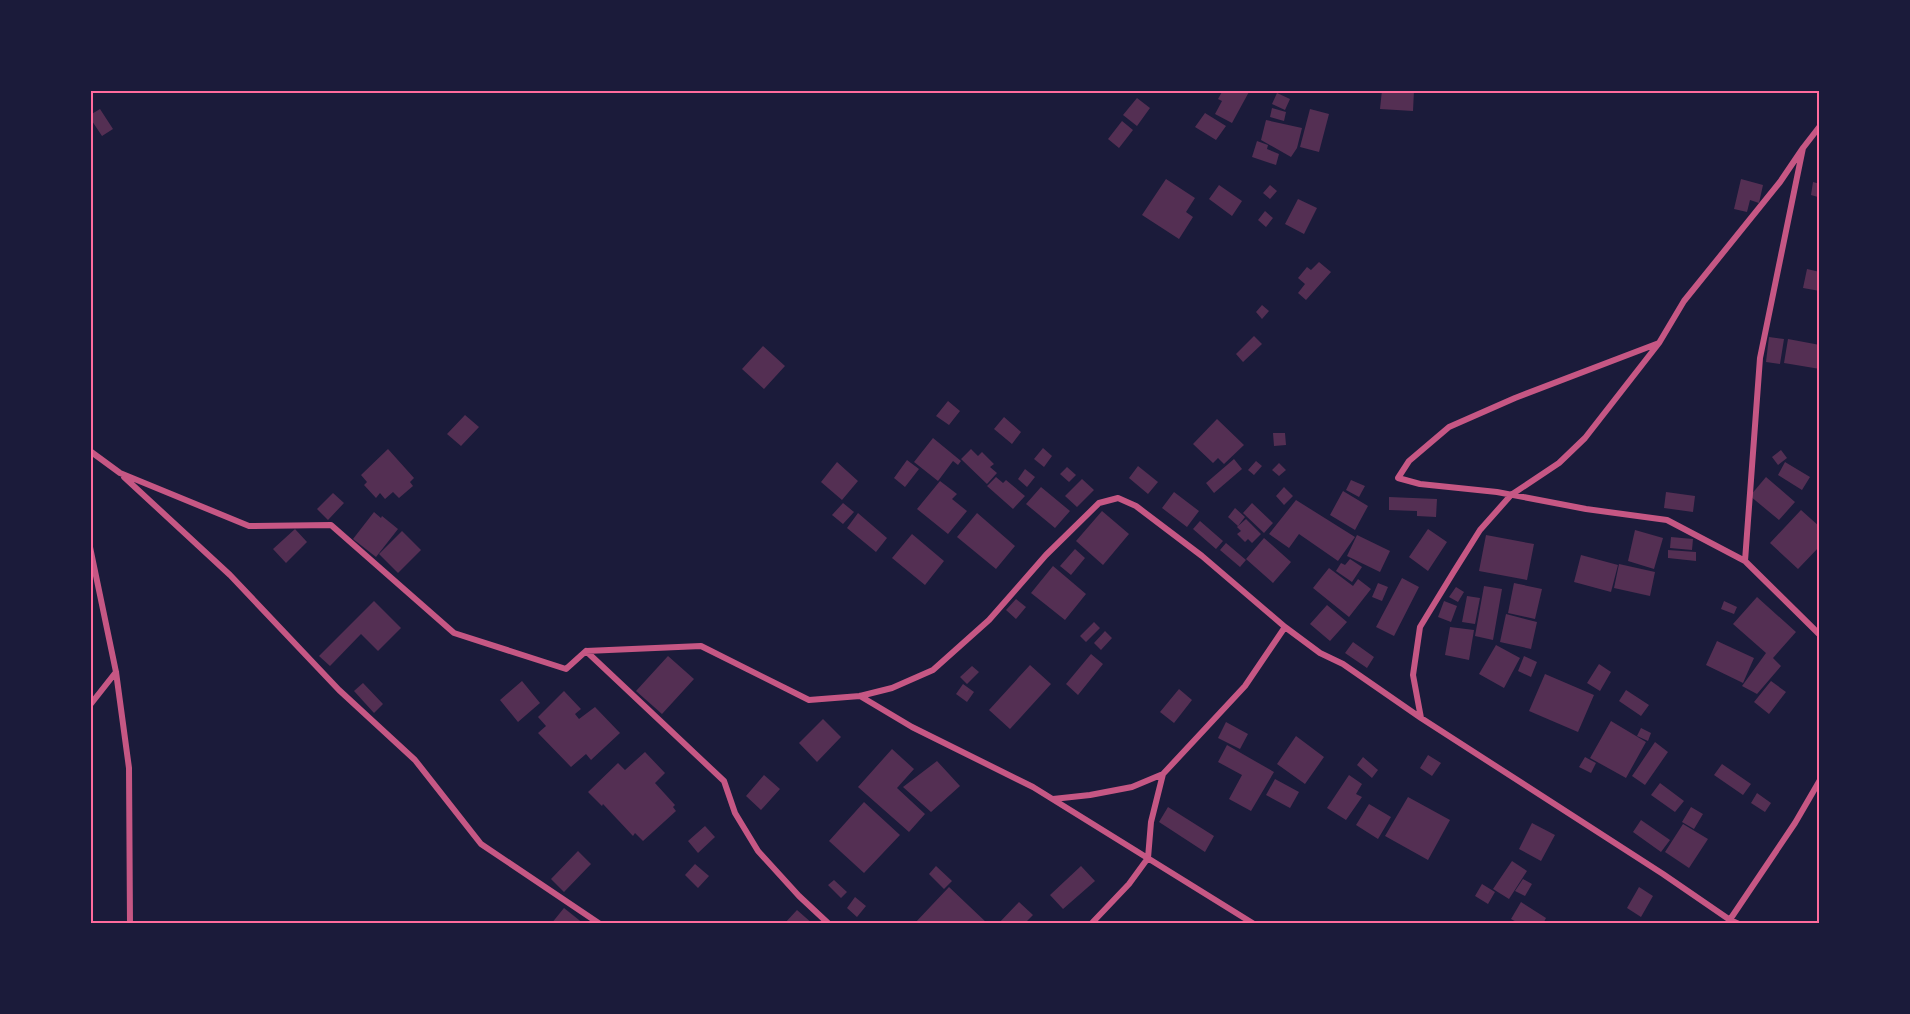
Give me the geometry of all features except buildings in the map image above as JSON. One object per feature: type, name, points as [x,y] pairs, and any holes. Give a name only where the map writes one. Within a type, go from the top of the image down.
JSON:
[{"type":"street","points":[[1421,718],[1413,675],[1420,627],[1480,530],[1510,495],[1559,463],[1585,438],[1659,343],[1684,301],[1780,182],[1820,126]]},
{"type":"street","points":[[1745,561],[1760,358],[1803,148]]},
{"type":"street","points":[[1659,343],[1515,398],[1449,427],[1409,461],[1398,478],[1420,484],[1510,495],[1586,509],[1667,520],[1745,561],[1820,634]]},
{"type":"street","points":[[90,451],[120,473],[230,575],[339,690],[415,760],[481,844],[600,924]]},
{"type":"street","points":[[120,473],[249,526],[332,525],[454,633],[566,669],[586,651],[701,646],[809,700],[860,696],[892,688],[933,670],[989,620],[1046,555],[1099,503],[1118,498],[1136,506],[1202,556],[1285,627],[1320,653],[1343,664],[1421,718],[1654,868],[1728,922],[1738,924]]},
{"type":"street","points":[[90,548],[116,672],[129,768],[130,924]]},
{"type":"street","points":[[1053,799],[1132,787],[1163,774],[1245,686],[1285,627]]},
{"type":"street","points":[[586,651],[724,781],[735,813],[758,851],[829,924]]},
{"type":"street","points":[[90,705],[116,672]]},
{"type":"street","points":[[860,696],[912,727],[1033,787],[1254,924]]},
{"type":"street","points":[[1091,924],[1129,884],[1148,858],[1151,822],[1163,774]]},
{"type":"street","points":[[1728,922],[1795,823],[1820,780]]}]
